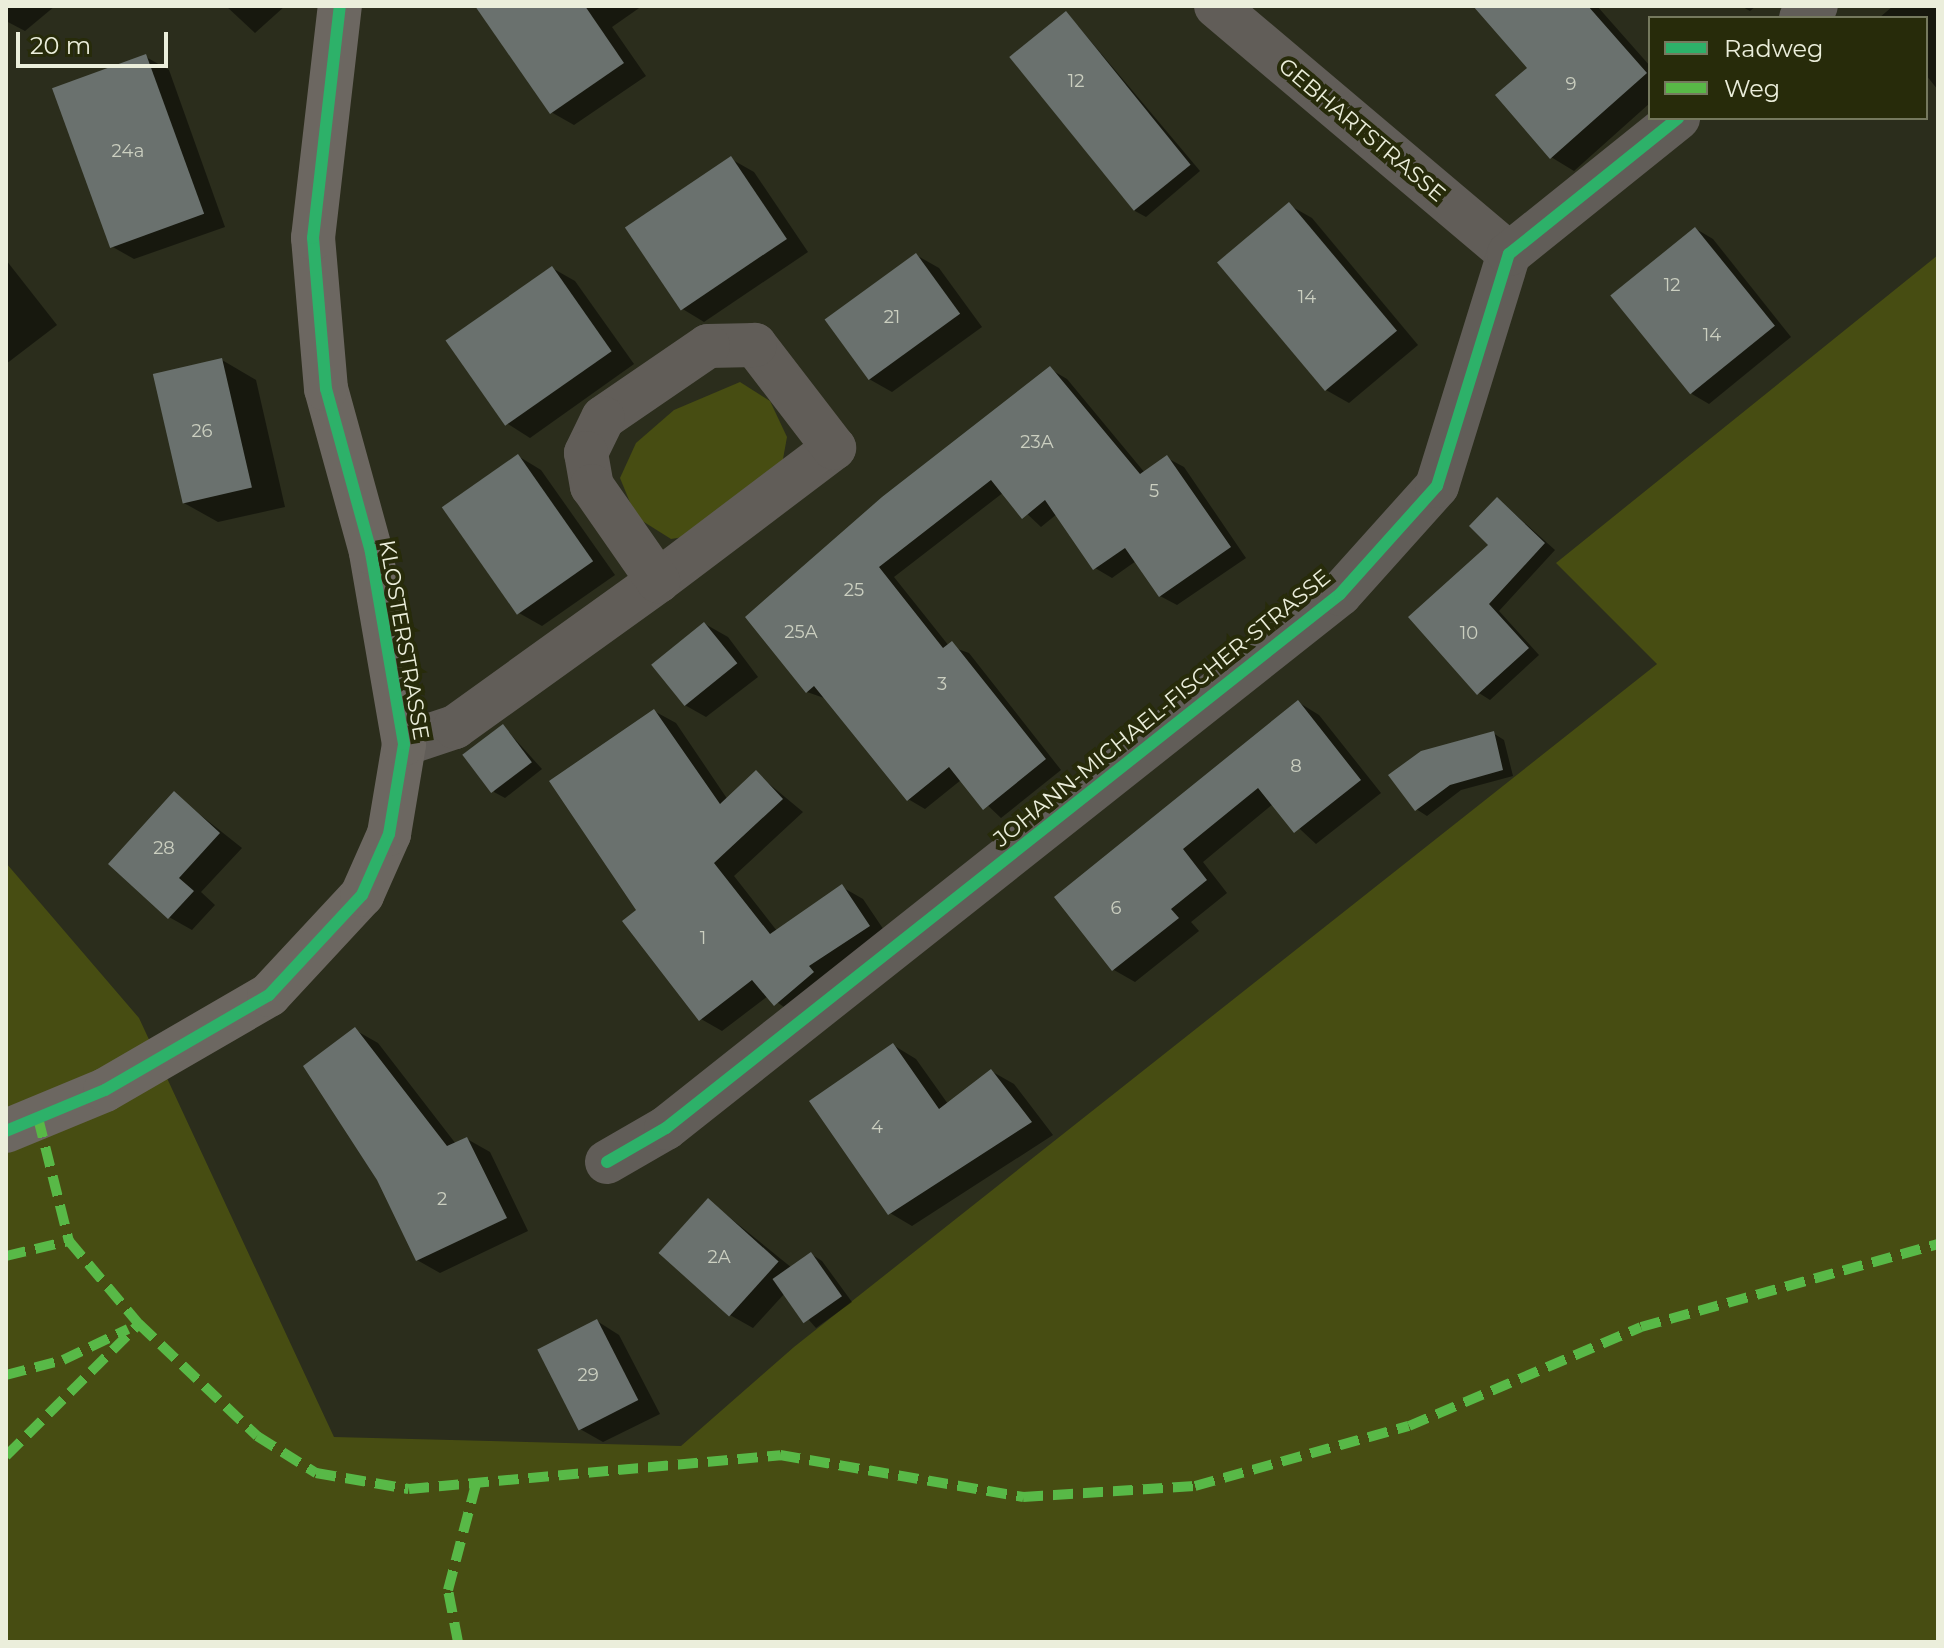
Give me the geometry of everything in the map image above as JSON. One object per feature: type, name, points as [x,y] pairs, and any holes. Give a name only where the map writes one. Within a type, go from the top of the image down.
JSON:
[{"type":"main road","name":"KLOSTERSTRASSE","points":[[6,1131],[105,1090],[204,1036],[269,995],[317,949],[362,895],[389,834],[404,744],[371,552],[326,389],[313,238],[340,6]]},
{"type":"street","name":"GEBHARTSTRASSE","points":[[1216,6],[1509,254]]},
{"type":"street","points":[[1509,254],[1676,120]]},
{"type":"street","name":"JOHANN-MICHAEL-FISCHER-STRASSE","points":[[607,1162],[666,1128],[1340,594],[1437,486],[1509,254]]},
{"type":"street","name":"KLOSTERSTRASSE","points":[[404,744],[455,727],[658,581],[834,448],[755,345],[708,346],[603,418],[586,453],[592,486],[658,581]]},
{"type":"green space","points":[[1938,255],[1938,1642],[6,1642],[6,863],[139,1018],[334,1437],[681,1446],[794,1347],[1657,664],[1556,563]]},
{"type":"green space","points":[[740,382],[770,401],[787,437],[781,470],[696,535],[671,539],[636,517],[620,478],[636,443],[674,410]]},
{"type":"building","points":[[475,6],[585,6],[624,63],[550,114]]},
{"type":"building","points":[[1473,6],[1588,6],[1647,73],[1550,159],[1495,95],[1527,68]]},
{"type":"building","points":[[1066,11],[1191,165],[1134,211],[1009,57]]},
{"type":"building","points":[[146,54],[204,214],[110,248],[52,88]]},
{"type":"building","points":[[731,156],[787,239],[681,310],[625,228]]},
{"type":"building","points":[[1289,202],[1397,331],[1325,391],[1217,262]]},
{"type":"building","points":[[1695,227],[1775,326],[1690,394],[1610,296]]},
{"type":"building","points":[[916,253],[960,314],[869,380],[825,319]]},
{"type":"building","points":[[552,266],[612,351],[505,426],[446,341]]},
{"type":"building","points":[[222,358],[252,488],[183,504],[153,374]]},
{"type":"building","points":[[1050,366],[1140,474],[1167,455],[1231,547],[1159,597],[1125,548],[1093,570],[1045,500],[1022,519],[991,480],[879,567],[943,648],[952,641],[1046,759],[983,810],[949,767],[907,801],[814,686],[806,693],[745,617],[882,497]]},
{"type":"building","points":[[518,454],[593,561],[517,615],[442,507]]},
{"type":"building","points":[[1497,497],[1545,543],[1489,604],[1529,648],[1477,695],[1408,617],[1488,545],[1469,526]]},
{"type":"building","points":[[704,622],[737,663],[685,706],[651,665]]},
{"type":"building","points":[[1298,700],[1361,780],[1294,833],[1258,788],[1183,849],[1207,880],[1171,909],[1179,918],[1112,971],[1054,897]]},
{"type":"building","points":[[654,709],[720,804],[756,770],[783,799],[714,863],[770,934],[842,884],[870,926],[809,966],[814,972],[774,1006],[752,980],[699,1021],[622,921],[636,910],[549,781]]},
{"type":"building","points":[[503,724],[532,762],[491,793],[462,755]]},
{"type":"building","points":[[1494,731],[1503,770],[1450,785],[1415,811],[1388,775],[1421,751]]},
{"type":"building","points":[[174,791],[220,833],[179,878],[194,891],[168,919],[108,864]]},
{"type":"building","points":[[355,1027],[447,1146],[467,1137],[507,1218],[416,1261],[377,1180],[303,1066]]},
{"type":"building","points":[[893,1043],[939,1109],[991,1069],[1032,1122],[888,1215],[809,1101]]},
{"type":"building","points":[[708,1198],[779,1262],[729,1317],[658,1253]]},
{"type":"building","points":[[811,1252],[842,1296],[803,1323],[772,1279]]},
{"type":"building","points":[[597,1319],[638,1400],[579,1430],[537,1349]]},
{"type":"marked path","points":[[38,1118],[69,1241],[139,1324],[257,1436],[316,1473],[409,1489],[780,1455],[1023,1497],[1195,1486],[1409,1426],[1641,1327],[1938,1244]]},
{"type":"marked path","points":[[6,1256],[69,1241]]},
{"type":"marked path","points":[[6,1456],[139,1324]]},
{"type":"marked path","points":[[6,1375],[63,1360],[128,1329]]},
{"type":"marked path","points":[[458,1642],[448,1590],[476,1484]]},
{"type":"cycle path","points":[[6,1131],[105,1090],[269,995],[362,895],[389,834],[404,744],[371,552],[326,389],[313,238],[340,6]]},
{"type":"cycle path","points":[[607,1162],[666,1128],[1340,594],[1437,486],[1509,254],[1676,120]]}]
